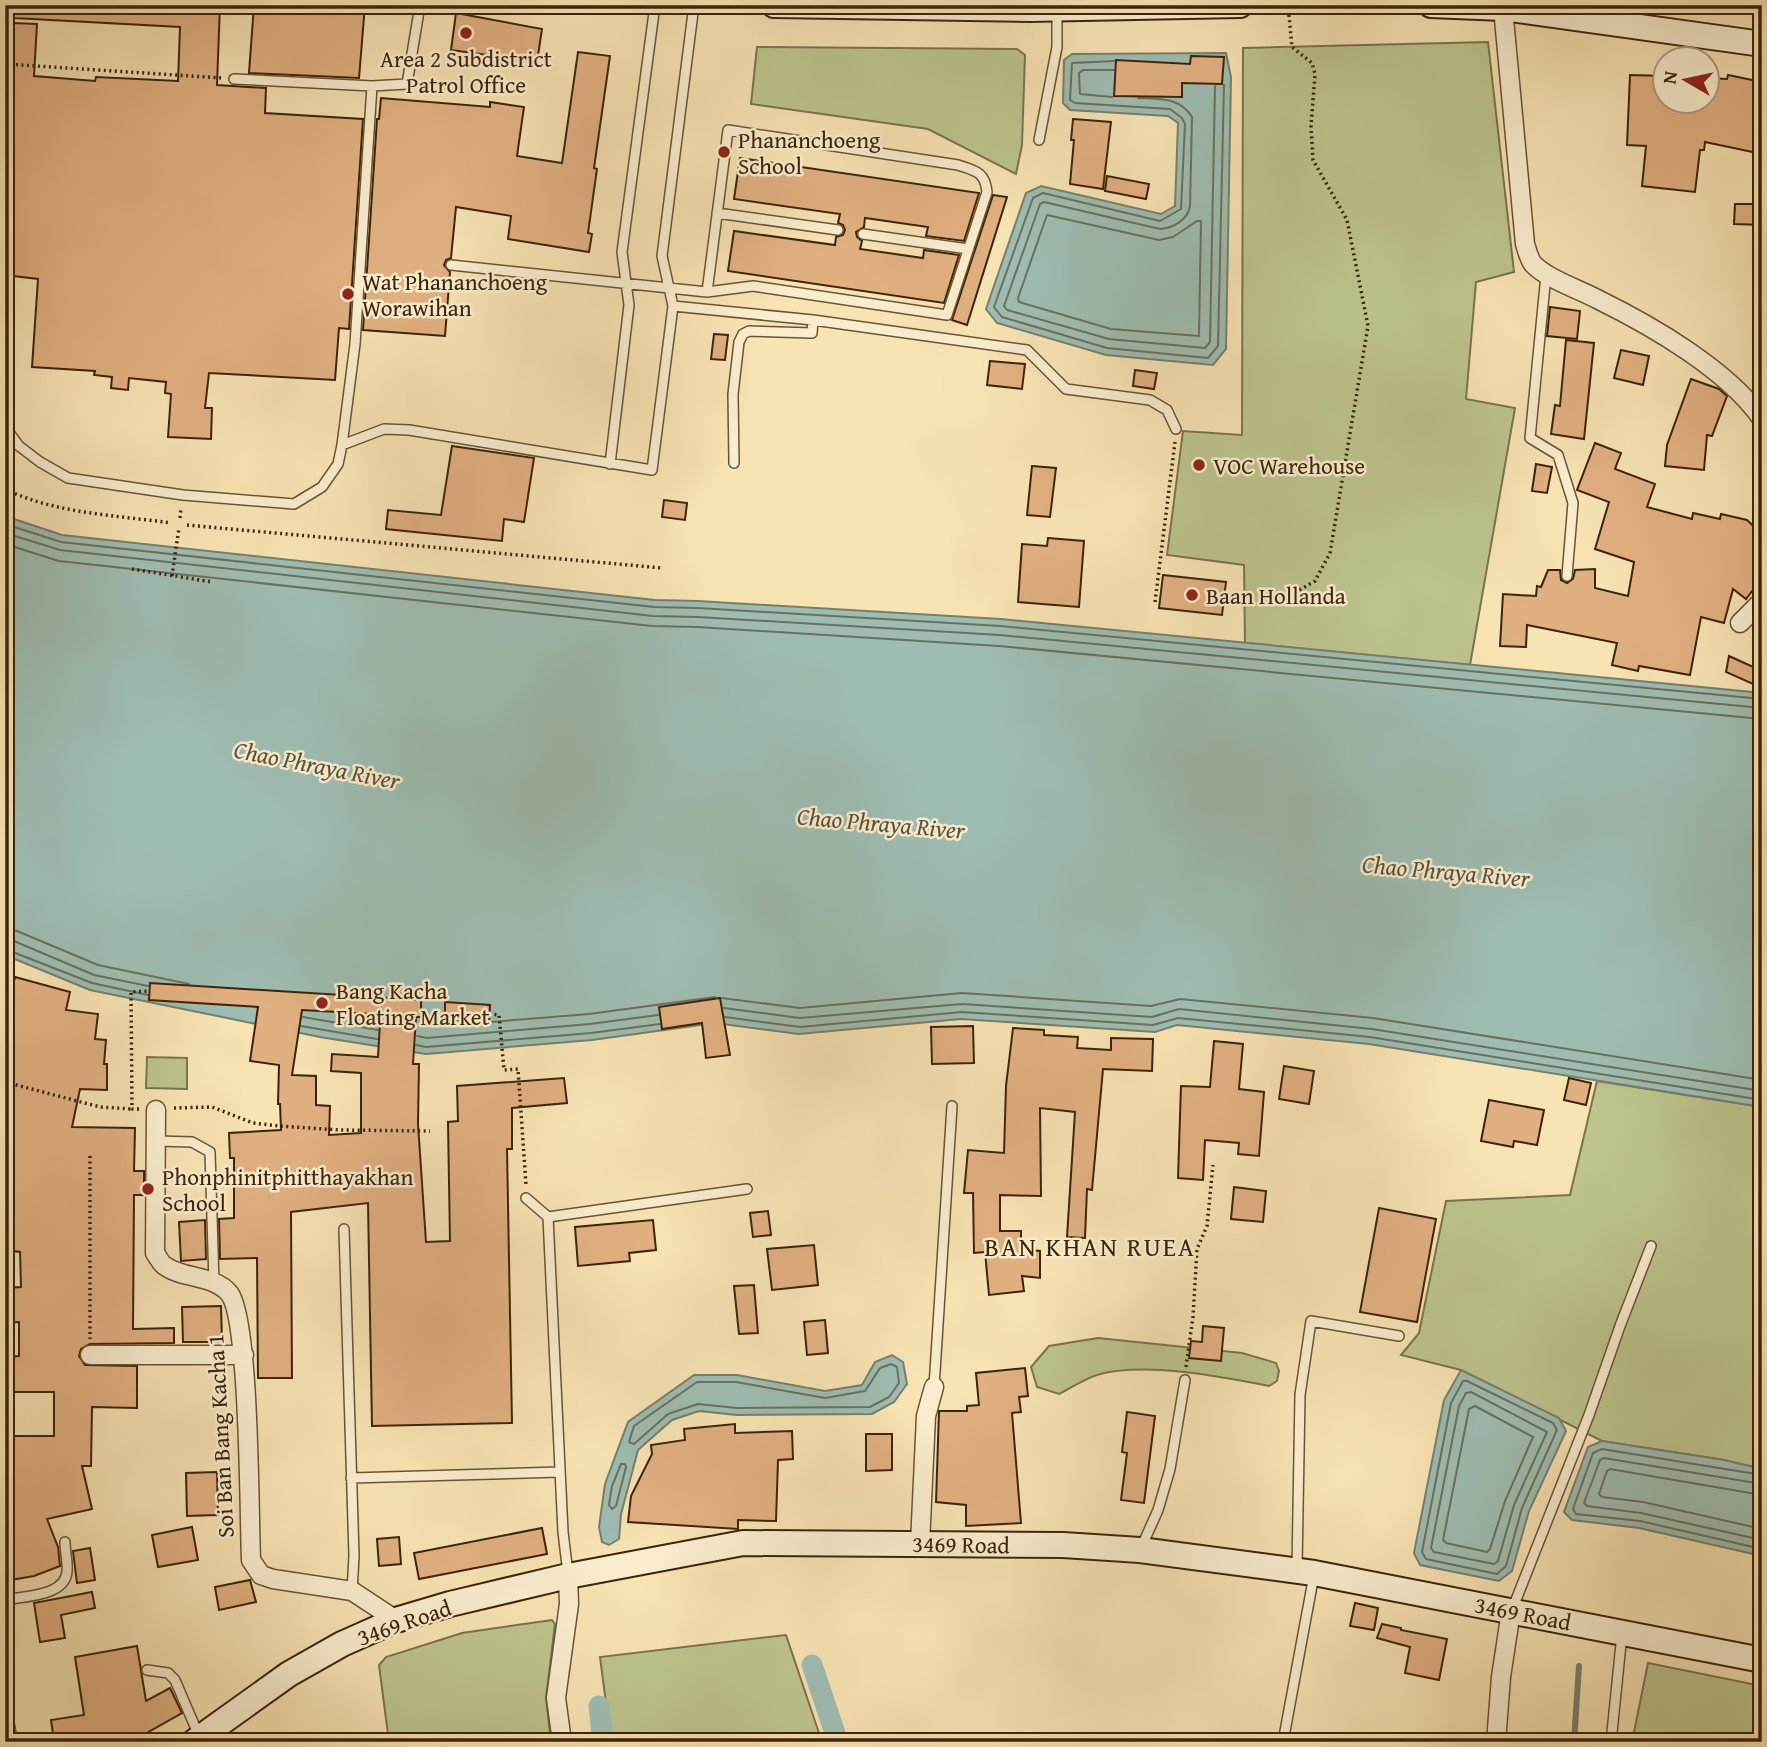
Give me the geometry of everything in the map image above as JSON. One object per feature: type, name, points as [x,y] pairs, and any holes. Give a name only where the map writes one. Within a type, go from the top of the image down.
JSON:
[{"type":"street","points":[[774,5],[1057,9],[1240,5]]},
{"type":"street","points":[[1431,5],[1503,8],[1762,44]]},
{"type":"street","points":[[1503,8],[1525,244],[1532,263],[1546,273],[1619,310],[1686,351],[1721,378],[1762,419]]},
{"type":"street","points":[[1740,622],[1762,601]]},
{"type":"street","name":"Soi Ban Bang Kacha 1","points":[[156,1110],[155,1254],[165,1266],[214,1283],[228,1291],[235,1302],[244,1355],[251,1560],[261,1575],[352,1591],[396,1620]]},
{"type":"street","points":[[90,1355],[244,1355]]},
{"type":"street","points":[[919,1544],[926,1416],[934,1387]]},
{"type":"street","name":"3469 Road","points":[[197,1740],[289,1674],[342,1644],[396,1620],[450,1604],[568,1576],[743,1543],[1063,1545],[1140,1550],[1306,1571],[1762,1660]]},
{"type":"street","points":[[562,1742],[556,1698],[569,1604],[568,1576]]},
{"type":"street","points":[[1496,1742],[1501,1677],[1511,1611]]},
{"type":"street","points":[[5,1726],[8,1742]]},
{"type":"lane","points":[[234,79],[372,86],[407,84],[421,5]]},
{"type":"lane","points":[[610,464],[629,305],[622,252],[654,5]]},
{"type":"lane","points":[[342,445],[384,429],[409,430],[652,470],[673,306],[662,256],[694,5]]},
{"type":"lane","points":[[1038,140],[1057,47],[1057,9]]},
{"type":"lane","points":[[5,427],[19,446],[68,478],[183,495],[293,504],[322,487],[338,464],[355,344],[364,256],[372,86]]},
{"type":"lane","points":[[451,265],[707,292],[753,286],[947,315],[986,192],[986,181],[977,171],[958,165],[727,130],[707,292]]},
{"type":"lane","points":[[717,213],[838,230]]},
{"type":"lane","points":[[863,234],[968,249]]},
{"type":"lane","points":[[1546,273],[1530,438],[1558,455],[1573,503],[1567,576]]},
{"type":"lane","points":[[673,306],[813,320],[1027,351],[1066,389],[1150,400],[1167,410],[1176,429]]},
{"type":"lane","points":[[734,463],[733,394],[739,342],[743,334],[749,331],[812,333],[813,320]]},
{"type":"lane","points":[[934,1387],[952,1105]]},
{"type":"lane","points":[[157,1141],[192,1143],[210,1152],[214,1283]]},
{"type":"lane","points":[[548,1217],[747,1189]]},
{"type":"lane","points":[[527,1198],[548,1217],[563,1532],[568,1576]]},
{"type":"lane","points":[[344,1228],[354,1556],[352,1591]]},
{"type":"lane","points":[[1511,1611],[1590,1415],[1651,1246]]},
{"type":"lane","points":[[1283,1742],[1306,1571],[1300,1395],[1311,1321],[1399,1336]]},
{"type":"lane","points":[[1140,1550],[1158,1510],[1170,1469],[1185,1380]]},
{"type":"lane","points":[[352,1478],[560,1472]]},
{"type":"lane","points":[[5,1600],[57,1589],[64,1583],[68,1573],[65,1542]]},
{"type":"lane","points":[[1611,1742],[1622,1633]]},
{"type":"lane","points":[[147,1670],[168,1673],[175,1680],[197,1740]]},
{"type":"path","points":[[1285,598],[1315,581],[1330,553],[1368,326],[1347,220],[1313,160],[1311,126],[1315,74],[1312,63],[1293,47],[1288,5]]},
{"type":"path","points":[[5,64],[234,79]]},
{"type":"path","points":[[1155,602],[1176,429]]},
{"type":"path","points":[[5,489],[27,500],[64,508],[171,523]]},
{"type":"path","points":[[187,524],[662,568]]},
{"type":"path","points":[[172,576],[178,528]]},
{"type":"path","points":[[132,569],[212,582]]},
{"type":"path","points":[[131,1048],[131,992],[149,991]]},
{"type":"path","points":[[489,1014],[499,1015],[504,1070],[517,1069],[527,1198]]},
{"type":"path","points":[[5,1082],[100,1107],[132,1109]]},
{"type":"path","points":[[253,1123],[340,1130],[430,1130]]},
{"type":"path","points":[[90,1156],[90,1355]]},
{"type":"path","points":[[1185,1380],[1193,1317],[1197,1249],[1207,1226],[1213,1165]]},
{"type":"green space","points":[[1488,42],[1514,272],[1476,282],[1466,399],[1515,408],[1470,665],[1245,643],[1244,565],[1167,555],[1183,431],[1242,435],[1243,48]]},
{"type":"green space","points":[[757,47],[1017,49],[1025,55],[1022,145],[1016,174],[928,129],[751,104]]},
{"type":"green space","points":[[147,1057],[187,1058],[187,1089],[146,1088]]},
{"type":"green space","points":[[1597,1081],[1762,1107],[1762,1469],[1724,1460],[1602,1441],[1461,1370],[1401,1355],[1419,1333],[1446,1201],[1570,1195]]},
{"type":"green space","points":[[1098,1338],[1242,1353],[1276,1363],[1279,1371],[1277,1381],[1269,1386],[1183,1372],[1136,1370],[1097,1375],[1059,1394],[1037,1387],[1031,1367],[1049,1346]]},
{"type":"green space","points":[[552,1620],[555,1624],[546,1698],[551,1742],[389,1742],[379,1665],[386,1657],[462,1633]]},
{"type":"green space","points":[[786,1635],[822,1742],[611,1742],[600,1657]]},
{"type":"green space","points":[[1648,1663],[1762,1686],[1762,1742],[1632,1742]]},
{"type":"water","points":[[1226,53],[1231,77],[1226,349],[1213,365],[1106,355],[997,323],[986,309],[1026,193],[1041,186],[1161,214],[1175,206],[1178,123],[1168,116],[1070,110],[1063,103],[1064,60],[1072,54]]},
{"type":"water","name":"Chao Phraya River","points":[[5,516],[62,535],[655,600],[1001,619],[1762,693],[1762,1107],[1369,1044],[1177,1025],[1155,1032],[961,1019],[799,1034],[715,1023],[592,1040],[426,1054],[320,1037],[90,990],[5,955]]},
{"type":"water","points":[[892,1355],[903,1362],[907,1384],[894,1402],[872,1414],[737,1415],[699,1411],[672,1420],[638,1450],[621,1514],[619,1539],[609,1545],[602,1542],[599,1527],[605,1484],[628,1422],[694,1375],[737,1375],[825,1391],[862,1385],[875,1362]]},
{"type":"water","points":[[1461,1370],[1559,1418],[1566,1431],[1529,1511],[1512,1571],[1499,1581],[1420,1565],[1414,1553],[1444,1400]]},
{"type":"water","points":[[1602,1441],[1724,1460],[1762,1469],[1762,1556],[1639,1528],[1572,1520],[1564,1512],[1588,1447]]},
{"type":"building","points":[[14,5],[220,5],[217,85],[266,88],[265,113],[363,119],[349,329],[339,328],[335,380],[209,373],[205,408],[212,408],[211,439],[168,437],[171,394],[165,393],[166,382],[129,378],[128,390],[111,388],[112,377],[94,375],[95,371],[32,367],[38,279],[5,275],[5,77],[11,77],[14,23],[37,24],[34,76],[95,81],[96,77],[178,81],[180,27],[14,18]]},
{"type":"building","points":[[254,5],[365,5],[359,78],[249,73]]},
{"type":"building","points":[[456,13],[542,29],[537,62],[451,50]]},
{"type":"building","points":[[578,52],[610,56],[594,168],[597,169],[588,233],[592,234],[589,252],[508,239],[511,216],[456,207],[451,258],[446,260],[444,265],[450,272],[445,336],[363,330],[377,119],[381,98],[490,107],[490,102],[524,107],[517,156],[562,163]]},
{"type":"building","points":[[1191,56],[1224,57],[1222,84],[1182,83],[1182,97],[1114,96],[1116,60],[1190,64]]},
{"type":"building","points":[[1630,75],[1652,76],[1652,116],[1722,116],[1722,79],[1727,79],[1728,75],[1762,82],[1762,154],[1705,142],[1704,150],[1700,150],[1695,192],[1642,186],[1646,146],[1627,145]]},
{"type":"building","points":[[1073,119],[1111,122],[1103,189],[1070,184]]},
{"type":"building","points":[[740,158],[979,193],[964,241],[926,236],[928,227],[865,218],[864,227],[856,232],[862,241],[860,249],[923,258],[924,250],[959,255],[944,303],[728,271],[734,231],[835,245],[836,237],[843,235],[845,230],[843,225],[838,223],[840,214],[734,199]]},
{"type":"building","points":[[1107,176],[1149,184],[1146,199],[1105,191]]},
{"type":"building","points":[[993,195],[1007,197],[967,325],[952,320]]},
{"type":"building","points":[[1735,204],[1762,204],[1762,225],[1734,224]]},
{"type":"building","points":[[1550,307],[1580,311],[1577,339],[1547,336]]},
{"type":"building","points":[[714,334],[728,335],[725,360],[711,359]]},
{"type":"building","points":[[1566,340],[1594,343],[1584,439],[1551,434],[1555,405],[1560,406]]},
{"type":"building","points":[[1621,350],[1649,356],[1643,385],[1614,378]]},
{"type":"building","points":[[990,361],[1025,364],[1022,389],[987,385]]},
{"type":"building","points":[[1135,370],[1157,373],[1154,389],[1133,386]]},
{"type":"building","points":[[1691,379],[1719,389],[1727,396],[1712,436],[1707,435],[1704,470],[1665,466],[1667,445]]},
{"type":"building","points":[[1595,443],[1621,453],[1615,469],[1655,484],[1647,507],[1692,519],[1693,513],[1720,519],[1721,514],[1747,520],[1762,534],[1762,578],[1746,599],[1733,589],[1724,623],[1701,617],[1690,675],[1639,666],[1638,671],[1612,665],[1617,643],[1527,625],[1526,647],[1500,646],[1503,594],[1536,596],[1537,586],[1541,587],[1548,570],[1560,570],[1561,580],[1567,583],[1573,579],[1575,570],[1595,569],[1595,588],[1628,596],[1634,562],[1595,549],[1609,502],[1577,490]]},
{"type":"building","points":[[452,446],[534,458],[524,522],[504,519],[502,541],[386,529],[388,510],[441,515]]},
{"type":"building","points":[[1536,464],[1552,467],[1547,493],[1532,491]]},
{"type":"building","points":[[1032,466],[1056,468],[1050,517],[1027,515]]},
{"type":"building","points":[[664,500],[687,503],[685,520],[662,517]]},
{"type":"building","points":[[1048,538],[1084,541],[1079,607],[1018,602],[1022,544],[1047,546]]},
{"type":"building","name":"Baan Hollanda","points":[[1163,575],[1226,582],[1222,615],[1159,608]]},
{"type":"building","points":[[1729,656],[1762,671],[1762,688],[1726,672]]},
{"type":"building","points":[[15,977],[70,992],[66,1010],[98,1014],[95,1039],[106,1040],[104,1064],[107,1064],[107,1090],[80,1089],[72,1127],[135,1128],[134,1171],[144,1171],[144,1195],[134,1195],[133,1329],[174,1328],[174,1343],[90,1344],[81,1349],[79,1356],[85,1365],[137,1366],[137,1408],[92,1407],[91,1466],[82,1466],[92,1509],[47,1519],[58,1547],[60,1566],[34,1576],[5,1581],[5,1436],[54,1436],[54,1392],[5,1392],[5,1357],[19,1356],[19,1322],[5,1323],[5,1288],[21,1287],[20,1252],[5,1250],[5,1097],[13,1066],[5,1062],[5,1017]]},
{"type":"building","points":[[150,983],[421,1000],[421,1017],[416,1017],[413,1064],[419,1064],[418,1124],[426,1242],[450,1241],[448,1122],[458,1121],[457,1086],[564,1078],[567,1103],[512,1108],[512,1149],[507,1149],[512,1423],[372,1426],[368,1203],[291,1212],[292,1378],[258,1378],[257,1258],[220,1259],[219,1219],[234,1218],[234,1158],[230,1158],[229,1133],[281,1130],[278,1104],[279,1065],[250,1061],[258,1007],[149,1000]],"holes":[[[302,1010],[372,1014],[380,1023],[378,1057],[332,1054],[331,1071],[361,1073],[361,1133],[329,1135],[330,1106],[316,1105],[316,1076],[292,1075]]]},
{"type":"building","points":[[720,998],[730,1055],[706,1058],[702,1023],[662,1029],[659,1007]]},
{"type":"building","points":[[445,1002],[490,1005],[489,1022],[445,1019]]},
{"type":"building","points":[[973,1026],[974,1063],[932,1064],[931,1027]]},
{"type":"building","points":[[1013,1028],[1044,1030],[1044,1035],[1078,1037],[1077,1048],[1111,1050],[1111,1038],[1153,1039],[1152,1071],[1103,1069],[1092,1190],[1087,1189],[1085,1238],[1067,1237],[1075,1112],[1040,1108],[1041,1196],[1000,1195],[1000,1231],[1021,1231],[1021,1249],[1040,1251],[1040,1278],[1022,1276],[1024,1291],[989,1295],[985,1252],[974,1253],[973,1193],[964,1193],[968,1150],[1004,1153],[1006,1086]]},
{"type":"building","points":[[1214,1041],[1243,1044],[1239,1089],[1264,1092],[1259,1156],[1238,1154],[1239,1143],[1205,1140],[1203,1180],[1178,1178],[1181,1086],[1210,1087]]},
{"type":"building","points":[[1284,1066],[1314,1071],[1309,1104],[1279,1099]]},
{"type":"building","points":[[1569,1078],[1591,1083],[1586,1105],[1564,1100]]},
{"type":"building","points":[[1489,1100],[1544,1110],[1537,1145],[1514,1141],[1513,1147],[1481,1141]]},
{"type":"building","points":[[1234,1187],[1266,1191],[1263,1222],[1231,1219]]},
{"type":"building","points":[[1379,1208],[1436,1219],[1417,1322],[1360,1312]]},
{"type":"building","points":[[768,1211],[771,1235],[753,1237],[750,1213]]},
{"type":"building","points":[[205,1220],[206,1259],[181,1261],[179,1222]]},
{"type":"building","points":[[653,1220],[656,1250],[629,1253],[630,1261],[578,1266],[575,1227]]},
{"type":"building","points":[[814,1245],[818,1285],[772,1290],[767,1249]]},
{"type":"building","points":[[754,1285],[758,1333],[739,1334],[734,1286]]},
{"type":"building","points":[[221,1306],[222,1342],[183,1342],[182,1307]]},
{"type":"building","points":[[825,1320],[828,1353],[807,1355],[804,1322]]},
{"type":"building","points":[[1203,1326],[1224,1328],[1221,1361],[1189,1358],[1191,1341],[1202,1342]]},
{"type":"building","points":[[1025,1368],[1028,1396],[1019,1397],[1021,1412],[1012,1413],[1021,1523],[966,1526],[966,1505],[936,1502],[939,1411],[967,1411],[967,1406],[979,1405],[976,1373]]},
{"type":"building","points":[[1127,1412],[1155,1416],[1144,1503],[1121,1500],[1127,1453],[1122,1452]]},
{"type":"building","points":[[735,1424],[735,1433],[792,1431],[793,1459],[778,1460],[776,1521],[738,1520],[738,1529],[628,1522],[631,1496],[652,1454],[651,1445],[685,1440],[684,1429]]},
{"type":"building","points":[[866,1434],[892,1434],[892,1470],[866,1471]]},
{"type":"building","points":[[217,1472],[218,1515],[187,1516],[186,1473]]},
{"type":"building","points":[[192,1527],[198,1560],[158,1567],[152,1535]]},
{"type":"building","points":[[542,1528],[547,1554],[419,1579],[414,1553]]},
{"type":"building","points":[[399,1537],[401,1564],[379,1566],[377,1539]]},
{"type":"building","points":[[90,1548],[95,1580],[77,1583],[73,1551]]},
{"type":"building","points":[[250,1580],[256,1602],[219,1610],[215,1587]]},
{"type":"building","points":[[92,1592],[95,1608],[61,1615],[65,1638],[40,1642],[34,1603]]},
{"type":"building","points":[[1355,1603],[1378,1608],[1374,1630],[1350,1626]]},
{"type":"building","points":[[1382,1624],[1447,1639],[1439,1680],[1405,1673],[1410,1647],[1377,1638]]},
{"type":"building","points":[[137,1646],[146,1701],[170,1688],[182,1713],[134,1740],[131,1734],[75,1742],[54,1742],[51,1720],[84,1715],[75,1657]]},
{"type":"waterway","points":[[812,1665],[838,1742]]},
{"type":"waterway","points":[[1574,1742],[1579,1666]]},
{"type":"waterway","points":[[599,1706],[603,1742]]},
{"type":"place","name":"Area 2 Subdistrict Patrol Office","points":[[466,33]]},
{"type":"place","name":"Phananchoeng School","points":[[724,152]]},
{"type":"place","name":"Wat Phananchoeng Worawihan","points":[[348,294]]},
{"type":"place","name":"VOC Warehouse","points":[[1199,465]]},
{"type":"place","name":"Baan Hollanda","points":[[1192,595]]},
{"type":"place","name":"Bang Kacha Floating Market","points":[[322,1003]]},
{"type":"place","name":"Phonphinitphitthayakhan School","points":[[148,1189]]},
{"type":"district","name":"BAN KHAN RUEA","points":[[1090,1246]]}]
